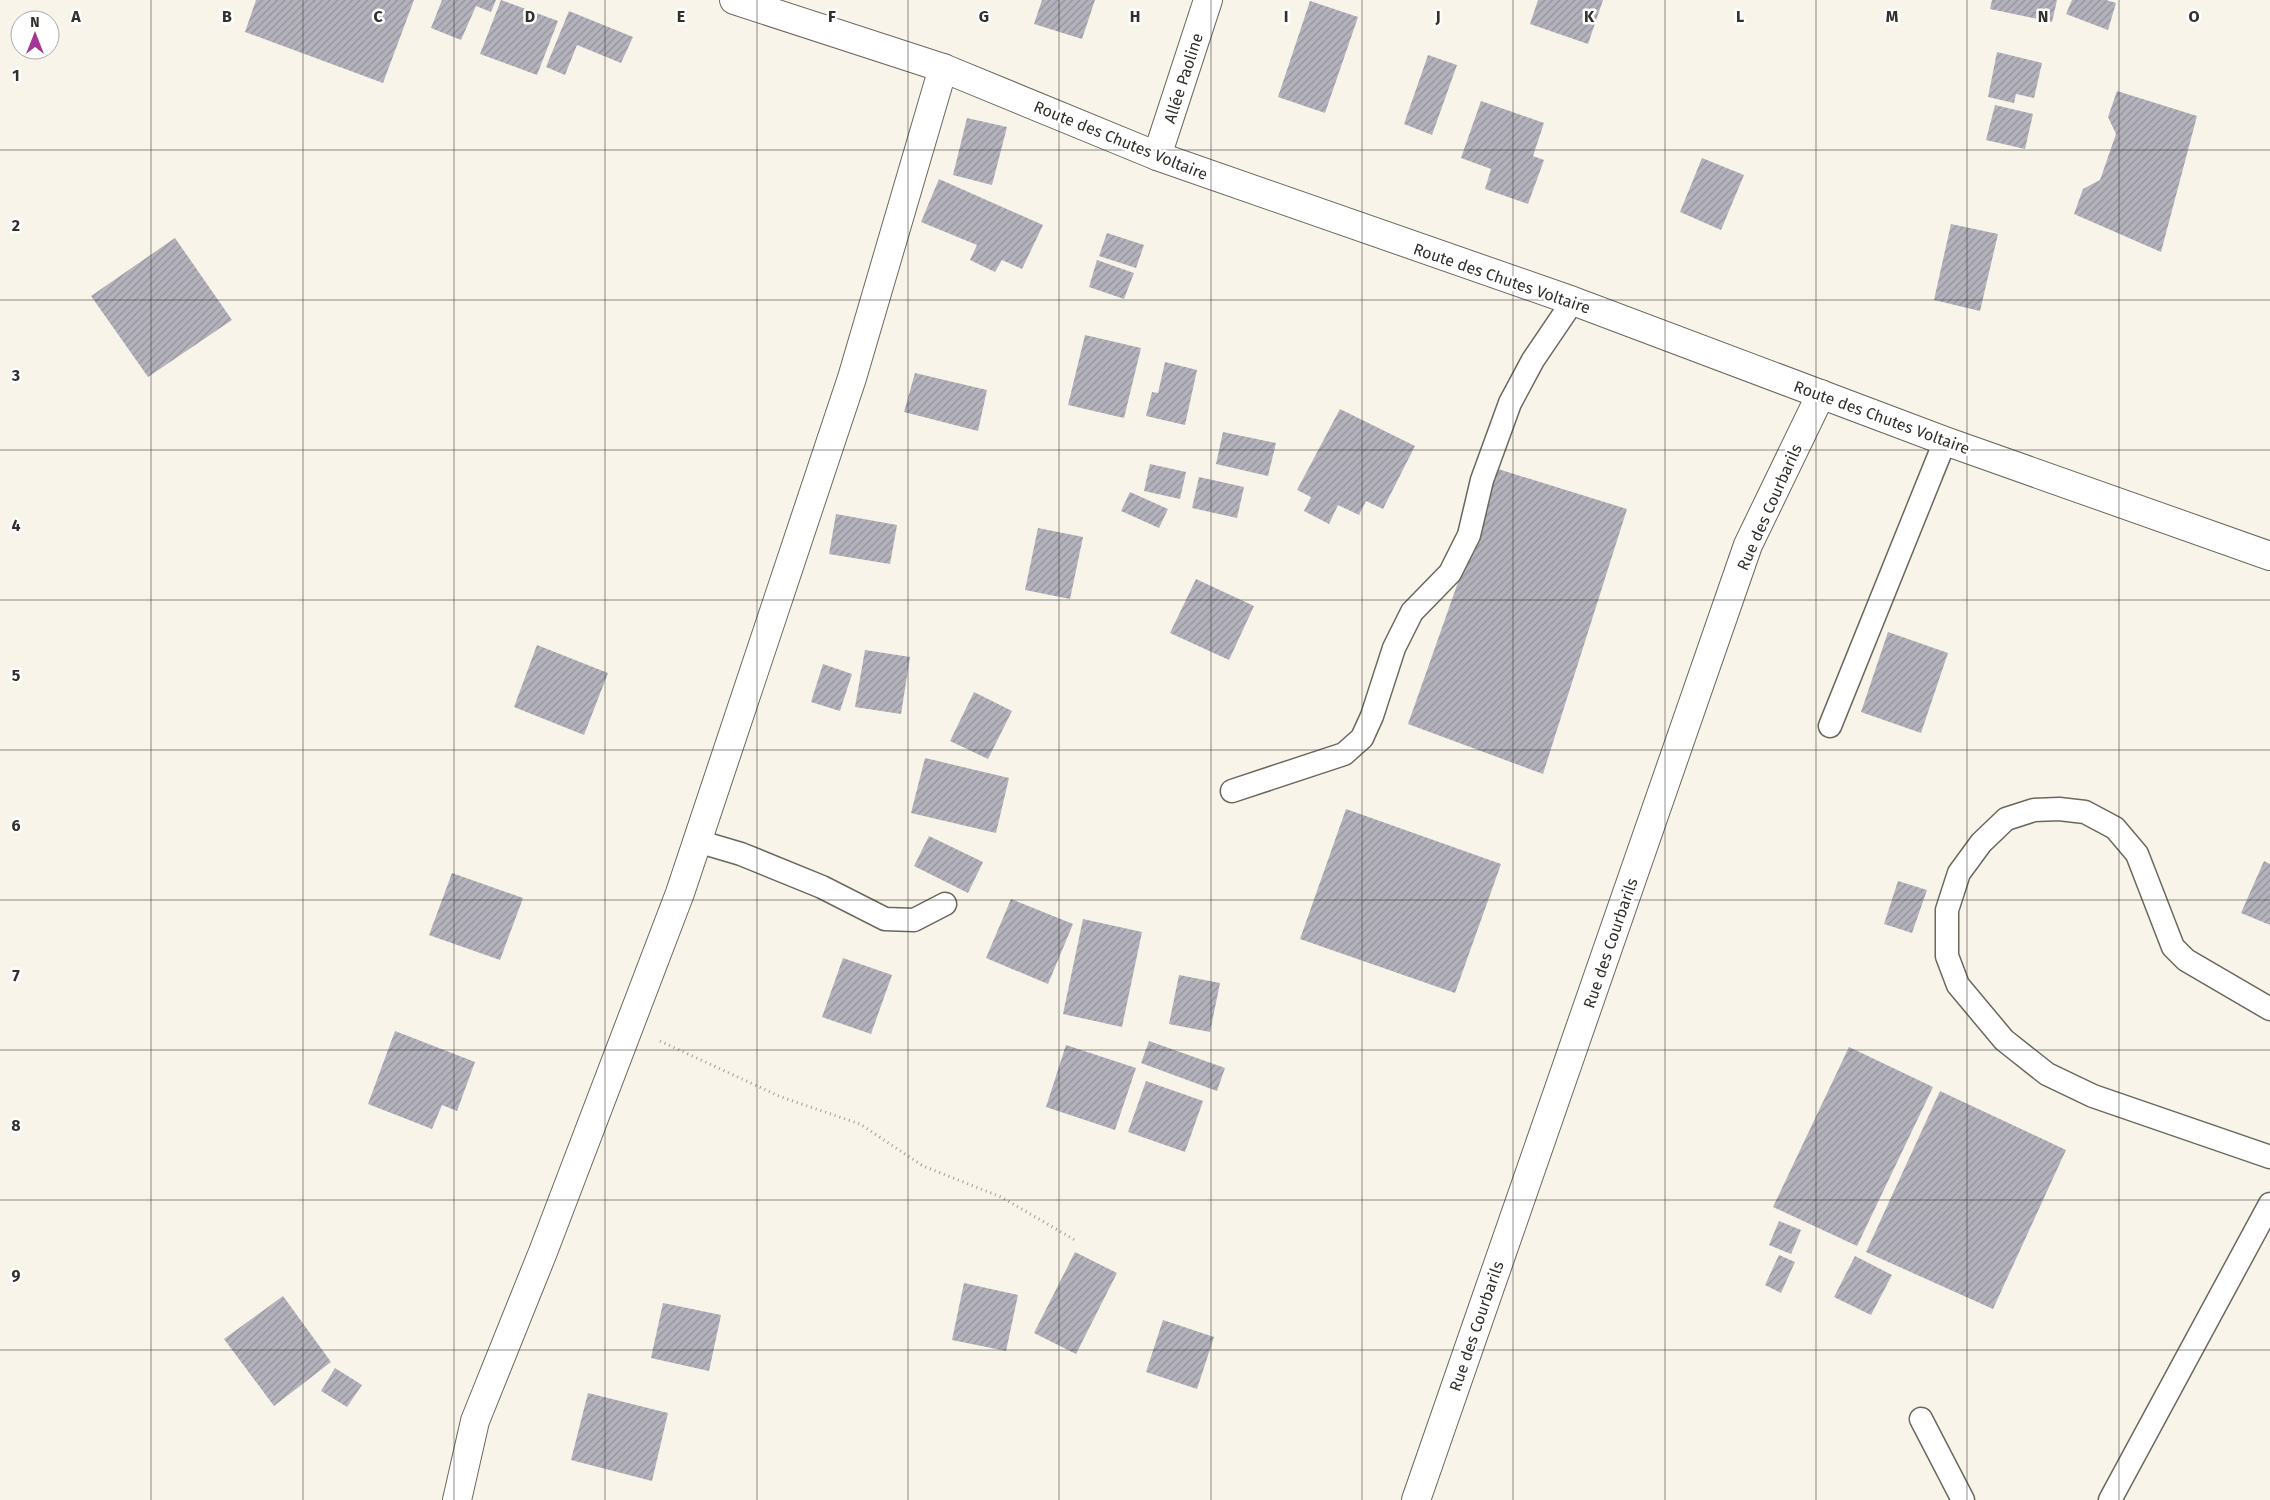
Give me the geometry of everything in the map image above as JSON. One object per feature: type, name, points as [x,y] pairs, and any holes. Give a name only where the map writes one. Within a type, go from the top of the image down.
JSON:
[{"type":"street","name":"Route des Chutes Voltaire","points":[[734,0],[773,6],[943,68],[1157,156],[1323,216],[1573,301],[1945,441],[2270,556]]},
{"type":"street","name":"Allée Paoline","points":[[1157,156],[1208,0]]},
{"type":"street","points":[[458,1500],[475,1421],[543,1252],[697,841],[852,378],[943,68]]},
{"type":"street","name":"Rue des Courbarils","points":[[1416,1500],[1748,545],[1821,394]]},
{"type":"lane","points":[[1232,791],[1344,754],[1362,738],[1372,716],[1394,648],[1412,612],[1450,572],[1469,535],[1482,480],[1510,403],[1532,360],[1573,301]]},
{"type":"lane","points":[[1830,726],[1945,441]]},
{"type":"lane","points":[[2270,1008],[2186,960],[2173,947],[2137,854],[2115,828],[2085,812],[2034,810],[2006,819],[1981,843],[1959,873],[1948,910],[1948,956],[1958,985],[2004,1040],[2047,1074],[2093,1096],[2270,1157]]},
{"type":"lane","points":[[697,841],[741,854],[822,887],[885,919],[914,920],[945,904]]},
{"type":"lane","points":[[2110,1500],[2270,1204]]},
{"type":"lane","points":[[1920,1419],[1964,1500]]},
{"type":"path","points":[[629,1026],[696,1059],[781,1097],[860,1124],[923,1166],[1000,1197],[1074,1240]]},
{"type":"building","points":[[256,0],[414,0],[383,83],[245,32]]},
{"type":"building","points":[[442,0],[496,0],[491,12],[476,6],[461,40],[431,28]]},
{"type":"building","points":[[501,0],[558,21],[537,75],[480,54]]},
{"type":"building","points":[[1042,0],[1095,0],[1082,39],[1034,24]]},
{"type":"building","points":[[1538,0],[1603,0],[1588,44],[1530,24]]},
{"type":"building","points":[[1992,0],[2057,0],[2052,22],[1990,9]]},
{"type":"building","points":[[2072,0],[2106,0],[2116,3],[2108,30],[2066,14]]},
{"type":"building","points":[[1310,1],[1358,17],[1325,113],[1278,97]]},
{"type":"building","points":[[569,11],[633,37],[621,63],[577,45],[565,75],[546,67]]},
{"type":"building","points":[[1997,52],[2042,63],[2034,98],[2016,94],[2014,103],[1988,97]]},
{"type":"building","points":[[1428,55],[1457,65],[1432,135],[1404,124]]},
{"type":"building","points":[[2117,91],[2197,116],[2161,252],[2074,214],[2083,189],[2100,180],[2116,134],[2108,117]]},
{"type":"building","points":[[1481,101],[1544,123],[1533,156],[1544,160],[1528,204],[1485,189],[1491,169],[1461,158]]},
{"type":"building","points":[[1995,105],[2033,114],[2025,149],[1986,140]]},
{"type":"building","points":[[967,118],[1007,127],[992,185],[953,175]]},
{"type":"building","points":[[1702,158],[1744,175],[1721,230],[1680,212]]},
{"type":"building","points":[[939,179],[1043,225],[1022,269],[1002,260],[995,272],[970,260],[977,245],[921,222]]},
{"type":"building","points":[[1951,224],[1998,234],[1980,311],[1934,300]]},
{"type":"building","points":[[1107,233],[1144,245],[1136,268],[1099,256]]},
{"type":"building","points":[[175,238],[232,320],[148,377],[91,296]]},
{"type":"building","points":[[1097,260],[1134,273],[1124,299],[1089,287]]},
{"type":"building","points":[[1085,335],[1141,348],[1124,418],[1068,405]]},
{"type":"building","points":[[1165,362],[1197,370],[1185,425],[1146,416],[1152,392],[1158,393]]},
{"type":"building","points":[[915,373],[987,390],[978,431],[904,412]]},
{"type":"building","points":[[1340,409],[1415,446],[1383,509],[1366,501],[1359,515],[1338,505],[1329,524],[1304,511],[1311,497],[1297,490]]},
{"type":"building","points":[[1223,432],[1276,443],[1268,476],[1216,464]]},
{"type":"building","points":[[1150,464],[1186,472],[1180,499],[1144,491]]},
{"type":"building","points":[[1498,469],[1627,509],[1543,774],[1408,724]]},
{"type":"building","points":[[1199,477],[1244,487],[1237,518],[1192,508]]},
{"type":"building","points":[[1130,492],[1168,509],[1159,528],[1121,511]]},
{"type":"building","points":[[836,514],[897,525],[890,564],[829,554]]},
{"type":"building","points":[[1038,528],[1083,537],[1070,599],[1025,590]]},
{"type":"building","points":[[1196,579],[1254,606],[1229,660],[1170,633]]},
{"type":"building","points":[[1888,632],[1948,653],[1921,733],[1861,712]]},
{"type":"building","points":[[537,645],[608,673],[584,735],[514,707]]},
{"type":"building","points":[[865,650],[910,657],[901,714],[855,707]]},
{"type":"building","points":[[823,664],[852,674],[840,711],[811,702]]},
{"type":"building","points":[[974,692],[1012,711],[988,759],[950,741]]},
{"type":"building","points":[[925,758],[1009,778],[996,833],[911,813]]},
{"type":"building","points":[[1346,809],[1501,864],[1455,993],[1300,939]]},
{"type":"building","points":[[929,836],[983,862],[968,893],[914,866]]},
{"type":"building","points":[[2264,861],[2270,864],[2270,925],[2241,913]]},
{"type":"building","points":[[452,873],[523,898],[500,960],[429,935]]},
{"type":"building","points":[[1898,881],[1927,890],[1912,933],[1884,924]]},
{"type":"building","points":[[1011,899],[1073,924],[1048,984],[986,958]]},
{"type":"building","points":[[1083,919],[1142,932],[1122,1027],[1063,1014]]},
{"type":"building","points":[[843,958],[892,975],[871,1034],[822,1017]]},
{"type":"building","points":[[1179,975],[1220,983],[1210,1032],[1169,1024]]},
{"type":"building","points":[[395,1031],[475,1062],[457,1111],[442,1105],[432,1129],[368,1104]]},
{"type":"building","points":[[1149,1041],[1225,1068],[1217,1091],[1141,1063]]},
{"type":"building","points":[[1066,1045],[1136,1068],[1115,1130],[1046,1107]]},
{"type":"building","points":[[1849,1047],[1933,1087],[1857,1246],[1773,1207]]},
{"type":"building","points":[[1146,1081],[1203,1101],[1185,1152],[1128,1132]]},
{"type":"building","points":[[1940,1091],[2066,1150],[1993,1309],[1866,1252]]},
{"type":"building","points":[[1779,1221],[1801,1230],[1791,1254],[1769,1245]]},
{"type":"building","points":[[1075,1252],[1117,1273],[1076,1354],[1034,1333]]},
{"type":"building","points":[[1779,1255],[1795,1262],[1781,1293],[1765,1285]]},
{"type":"building","points":[[1855,1256],[1892,1275],[1871,1315],[1834,1297]]},
{"type":"building","points":[[964,1283],[1018,1295],[1006,1351],[952,1340]]},
{"type":"building","points":[[283,1296],[331,1362],[274,1406],[224,1339]]},
{"type":"building","points":[[663,1303],[721,1315],[709,1371],[651,1358]]},
{"type":"building","points":[[1163,1320],[1214,1337],[1197,1389],[1146,1372]]},
{"type":"building","points":[[335,1368],[362,1385],[347,1407],[321,1391]]},
{"type":"building","points":[[588,1393],[668,1413],[652,1481],[571,1460]]}]
